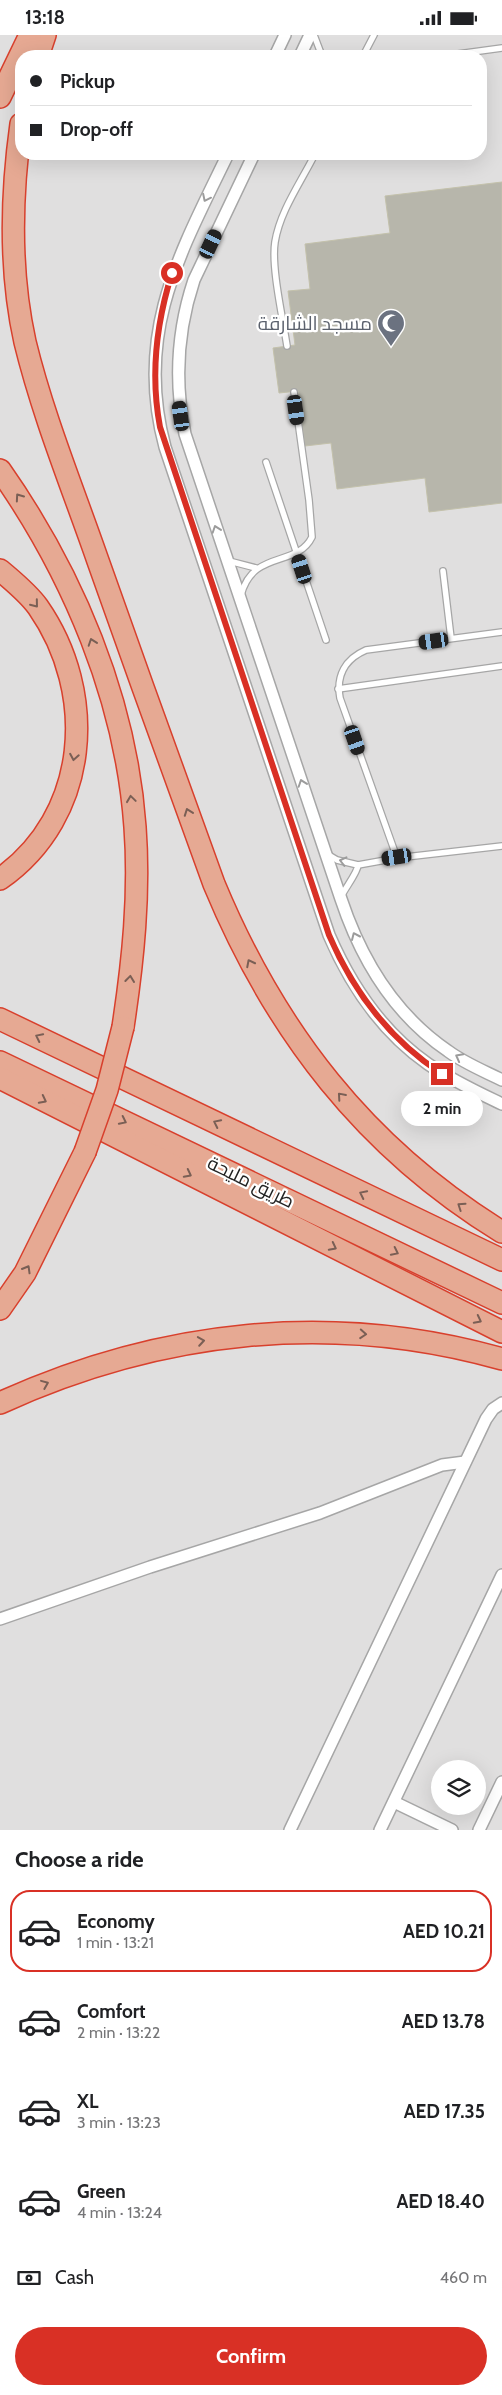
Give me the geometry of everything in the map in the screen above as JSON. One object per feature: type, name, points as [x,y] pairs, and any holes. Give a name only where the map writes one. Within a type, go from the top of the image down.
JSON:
[{"type":"highway","points":[[23,50],[30,35]]},
{"type":"highway","points":[[40,50],[45,35]]},
{"type":"highway","points":[[0,97],[15,66]]},
{"type":"highway","points":[[16,160],[12,211],[13,255],[18,298],[34,374],[126,641],[214,884],[231,925],[251,966],[288,1027],[325,1078],[355,1112],[420,1173],[454,1201],[502,1232]]},
{"type":"highway","points":[[0,470],[25,505],[59,565],[87,627],[109,692],[125,758],[135,826],[136,877],[134,935],[123,1027],[107,1091],[85,1152],[25,1273],[0,1309]]},
{"type":"highway","points":[[0,570],[20,587],[37,606],[62,648],[72,676],[78,728],[75,756],[68,784],[58,810],[43,835],[26,856],[0,879]]},
{"type":"highway","name":"طريق مليحة","points":[[0,1019],[502,1260]]},
{"type":"highway","name":"طريق مليحة","points":[[0,1062],[502,1303]]},
{"type":"highway","points":[[0,1077],[502,1332]]},
{"type":"highway","points":[[0,1403],[56,1379],[123,1357],[187,1343],[252,1334],[312,1332],[372,1335],[461,1347],[502,1359]]},
{"type":"street","points":[[277,50],[285,35]]},
{"type":"street","points":[[303,50],[310,35]]},
{"type":"street","points":[[225,160],[172,273],[161,315],[154,387],[160,427],[329,935],[348,975],[381,1021],[415,1055],[442,1074],[502,1104]]},
{"type":"street","points":[[251,160],[194,280],[183,321],[179,351],[179,397],[185,434],[351,929],[370,966],[406,1015],[449,1052],[502,1080]]},
{"type":"street","points":[[203,559],[224,555]]},
{"type":"street","points":[[228,632],[247,623]]},
{"type":"street","points":[[290,1830],[489,1413],[502,1403]]},
{"type":"street","points":[[0,1619],[150,1567],[320,1513],[442,1465],[465,1462]]},
{"type":"street","points":[[380,1830],[500,1583]]},
{"type":"street","points":[[479,1830],[502,1782]]},
{"type":"street","points":[[394,1802],[452,1830]]},
{"type":"lane","points":[[314,35],[320,50]]},
{"type":"lane","points":[[366,50],[374,35]]},
{"type":"lane","points":[[487,50],[502,48]]},
{"type":"lane","points":[[287,346],[274,259],[275,242],[281,221],[312,160]]},
{"type":"lane","points":[[240,599],[244,586],[256,569],[296,552],[309,543],[313,531],[294,392]]},
{"type":"lane","points":[[266,462],[326,640]]},
{"type":"lane","points":[[224,555],[256,569]]},
{"type":"lane","points":[[443,571],[451,638]]},
{"type":"lane","points":[[397,857],[338,689],[342,670],[358,654],[366,650],[502,632]]},
{"type":"lane","points":[[338,689],[502,665]]},
{"type":"lane","points":[[325,851],[337,860],[358,865],[397,857],[502,846]]},
{"type":"lane","points":[[341,899],[347,883],[358,870],[358,865]]},
{"type":"shaded area","points":[[0,35],[502,35],[502,1830],[0,1830]]},
{"type":"building","name":"مسجد الشارقة","points":[[502,182],[502,503],[429,512],[425,478],[337,489],[331,443],[305,446],[298,391],[279,393],[273,348],[295,345],[288,291],[310,289],[305,244],[390,233],[385,196]]},
{"type":"place","name":"مسجد الشارقة","points":[[391,347]]},
{"type":"route","points":[[172,273],[161,315],[155,363],[154,387],[160,427],[165,447],[329,935],[348,975],[359,993],[385,1026],[415,1055],[442,1074]]}]
